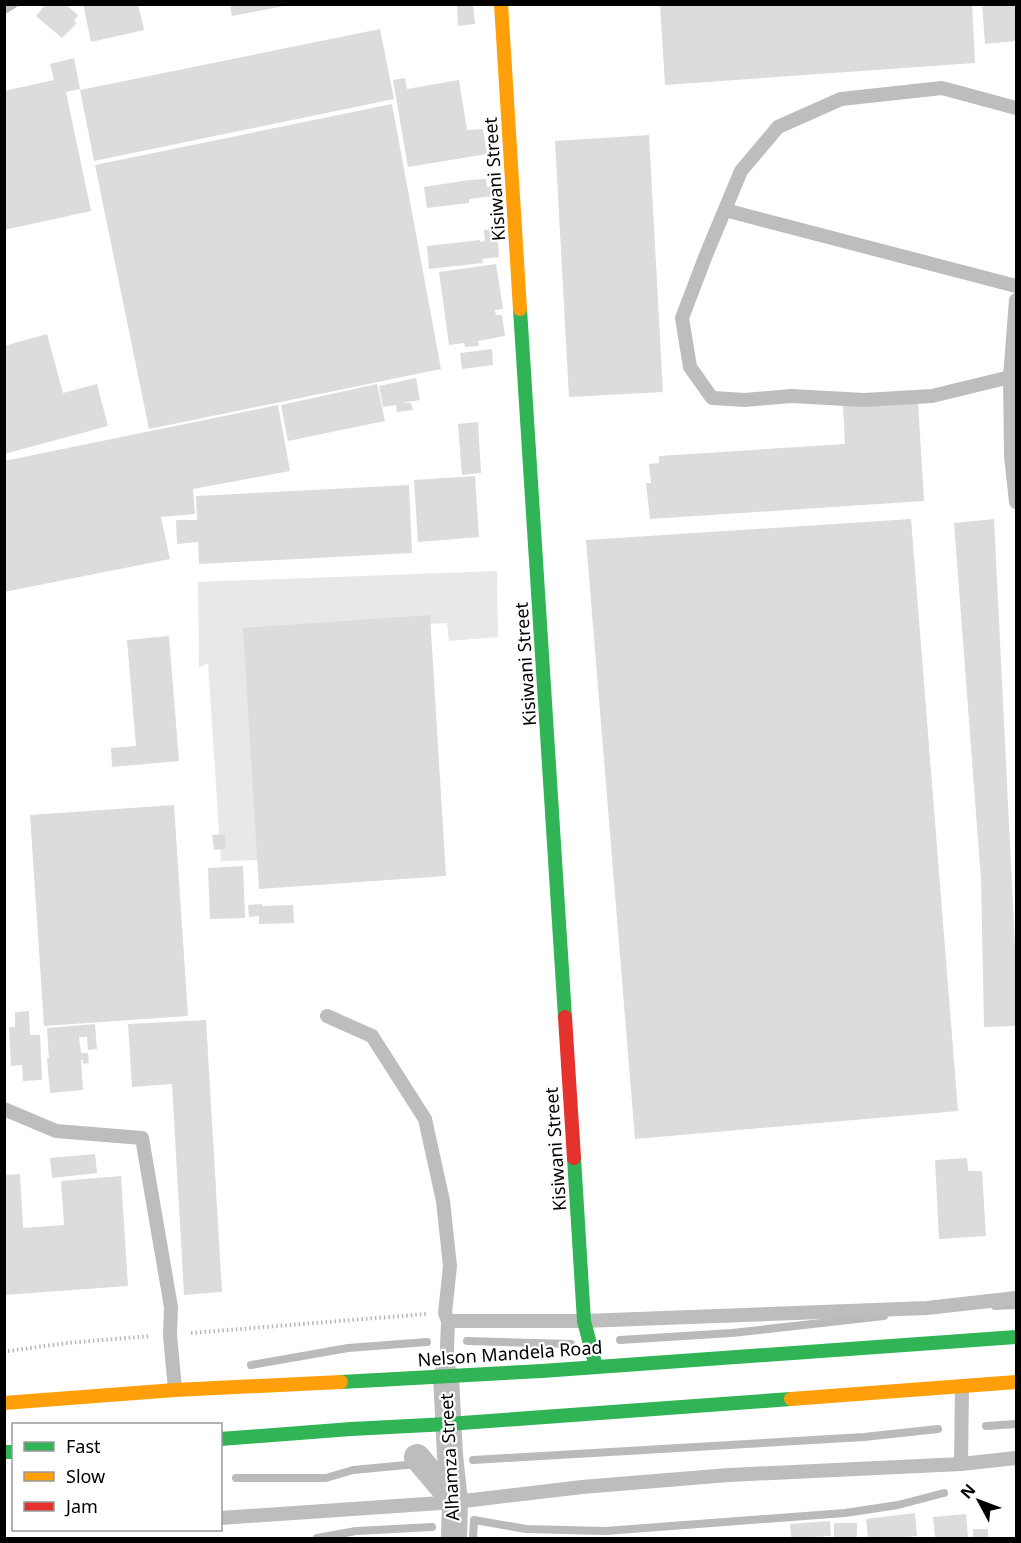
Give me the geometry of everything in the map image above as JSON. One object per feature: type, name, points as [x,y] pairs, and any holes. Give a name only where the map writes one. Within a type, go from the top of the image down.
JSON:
[{"type":"main road","name":"Kisiwani Street","points":[[501,4],[584,1321],[596,1367]]},
{"type":"main road","name":"Nelson Mandela Road","points":[[4,1403],[175,1390],[596,1367],[1017,1336]]},
{"type":"main road","points":[[222,1439],[1017,1382]]},
{"type":"street","name":"Alhamza Street","points":[[446,1376],[455,1502],[454,1539]]},
{"type":"street","points":[[417,1457],[455,1502]]},
{"type":"lane","points":[[1010,377],[932,396],[864,400],[791,396],[745,400],[712,398],[690,367],[682,318],[741,171],[778,127],[841,99],[942,88],[1017,108]]},
{"type":"lane","points":[[725,210],[1017,286]]},
{"type":"lane","points":[[1017,300],[1010,377],[1011,456],[1017,502]]},
{"type":"lane","points":[[327,1016],[372,1036],[425,1119],[443,1200],[450,1266],[445,1313],[448,1321],[446,1376]]},
{"type":"lane","points":[[4,1109],[56,1131],[142,1138],[171,1307],[170,1335],[175,1390]]},
{"type":"lane","points":[[448,1321],[584,1321],[927,1308],[1017,1298]]},
{"type":"lane","points":[[961,1464],[962,1386]]},
{"type":"lane","points":[[222,1518],[455,1502],[582,1487],[729,1475],[961,1464],[1017,1458]]},
{"type":"shaded area","points":[[497,571],[498,637],[449,641],[447,623],[263,633],[270,860],[221,861],[208,663],[199,668],[198,582]]},
{"type":"building","points":[[46,4],[65,4],[78,15],[74,21],[77,23],[62,38],[36,16]]},
{"type":"building","points":[[83,4],[138,4],[144,30],[91,42]]},
{"type":"building","points":[[230,4],[283,4],[284,6],[232,16]]},
{"type":"building","points":[[457,4],[473,4],[475,24],[458,26]]},
{"type":"building","points":[[660,4],[972,4],[975,63],[665,85]]},
{"type":"building","points":[[982,4],[1016,4],[1016,41],[985,44]]},
{"type":"building","points":[[380,29],[394,99],[94,161],[80,90]]},
{"type":"building","points":[[74,58],[80,89],[66,92],[91,211],[4,230],[4,91],[54,80],[50,64]]},
{"type":"building","points":[[405,78],[407,89],[459,80],[467,130],[483,129],[487,154],[408,167],[393,80]]},
{"type":"building","points":[[392,104],[441,369],[149,429],[95,165]]},
{"type":"building","points":[[649,135],[663,392],[569,397],[555,141]]},
{"type":"building","points":[[486,179],[487,187],[492,186],[494,196],[469,199],[469,203],[427,208],[424,187]]},
{"type":"building","points":[[497,229],[499,257],[482,259],[483,263],[429,269],[427,246],[485,241],[484,230]]},
{"type":"building","points":[[496,264],[503,309],[495,310],[496,315],[502,315],[505,336],[478,341],[479,346],[465,347],[464,343],[449,345],[439,272]]},
{"type":"building","points":[[47,334],[63,393],[97,384],[108,426],[4,454],[4,346]]},
{"type":"building","points":[[492,349],[493,365],[462,369],[460,353]]},
{"type":"building","points":[[416,378],[420,400],[402,403],[411,403],[413,410],[397,412],[396,405],[383,407],[379,386]]},
{"type":"building","points":[[377,384],[385,421],[288,441],[281,405]]},
{"type":"building","points":[[918,401],[924,501],[650,519],[646,483],[651,483],[649,464],[659,463],[659,456],[845,444],[843,406]]},
{"type":"building","points":[[278,405],[290,471],[193,489],[195,514],[161,517],[170,559],[4,592],[4,461]]},
{"type":"building","points":[[478,422],[481,473],[462,475],[458,424]]},
{"type":"building","points":[[475,476],[479,537],[418,542],[414,480]]},
{"type":"building","points":[[409,485],[412,553],[199,564],[198,542],[177,544],[176,520],[197,520],[196,496]]},
{"type":"building","points":[[911,519],[958,1111],[635,1139],[586,540]]},
{"type":"building","points":[[994,519],[1016,966],[1016,1026],[984,1027],[981,879],[954,523]]},
{"type":"building","points":[[430,615],[446,876],[259,889],[243,628]]},
{"type":"building","points":[[169,636],[179,761],[112,767],[111,748],[136,746],[127,640]]},
{"type":"building","points":[[174,805],[188,1016],[44,1026],[30,815]]},
{"type":"building","points":[[225,834],[226,849],[214,850],[212,835]]},
{"type":"building","points":[[243,866],[245,918],[210,919],[208,868]]},
{"type":"building","points":[[262,904],[262,906],[293,905],[294,923],[259,924],[259,916],[249,917],[248,905]]},
{"type":"building","points":[[29,1011],[30,1035],[40,1035],[42,1080],[23,1081],[22,1065],[11,1066],[9,1027],[15,1027],[15,1012]]},
{"type":"building","points":[[206,1020],[222,1292],[184,1295],[172,1084],[132,1087],[128,1024]]},
{"type":"building","points":[[95,1024],[97,1049],[88,1050],[87,1037],[79,1037],[81,1053],[88,1053],[89,1063],[83,1064],[81,1060],[83,1090],[50,1093],[47,1028]]},
{"type":"building","points":[[95,1154],[97,1173],[52,1178],[50,1158]]},
{"type":"building","points":[[967,1158],[968,1171],[982,1171],[986,1236],[939,1239],[935,1160]]},
{"type":"building","points":[[20,1174],[23,1228],[64,1225],[61,1181],[121,1176],[128,1286],[4,1295],[4,1175]]},
{"type":"building","points":[[915,1513],[917,1536],[868,1538],[866,1519]]},
{"type":"building","points":[[966,1514],[968,1538],[935,1538],[933,1517]]},
{"type":"building","points":[[830,1521],[831,1536],[791,1538],[790,1524]]},
{"type":"building","points":[[834,1523],[857,1523],[857,1538],[834,1538]]},
{"type":"building","points":[[973,1529],[988,1529],[988,1538],[973,1537]]},
{"type":"waterway","points":[[4,10],[14,4]]},
{"type":"waterway","points":[[995,1306],[1016,1305]]},
{"type":"waterway","points":[[620,1340],[732,1333],[884,1316]]},
{"type":"waterway","points":[[467,1341],[571,1344]]},
{"type":"waterway","points":[[251,1365],[348,1348],[427,1342]]},
{"type":"waterway","points":[[986,1426],[1016,1424]]},
{"type":"waterway","points":[[473,1460],[864,1437],[938,1429]]},
{"type":"waterway","points":[[236,1478],[326,1478],[353,1470],[417,1464]]},
{"type":"waterway","points":[[473,1538],[474,1520],[526,1529],[605,1531],[845,1513],[898,1505],[944,1493]]},
{"type":"waterway","points":[[317,1538],[356,1531],[432,1527]]},
{"type":"traffic: fast","points":[[520,309],[565,1017]]},
{"type":"traffic: fast","points":[[574,1158],[584,1321],[596,1367]]},
{"type":"traffic: fast","points":[[341,1382],[542,1371],[1016,1337]]},
{"type":"traffic: fast","points":[[222,1439],[791,1399]]},
{"type":"traffic: fast","points":[[4,1452],[12,1452]]},
{"type":"traffic: slow","points":[[501,4],[520,309]]},
{"type":"traffic: slow","points":[[4,1403],[175,1390],[341,1382]]},
{"type":"traffic: slow","points":[[791,1399],[1016,1382]]},
{"type":"traffic: jam","points":[[565,1017],[574,1158]]}]
